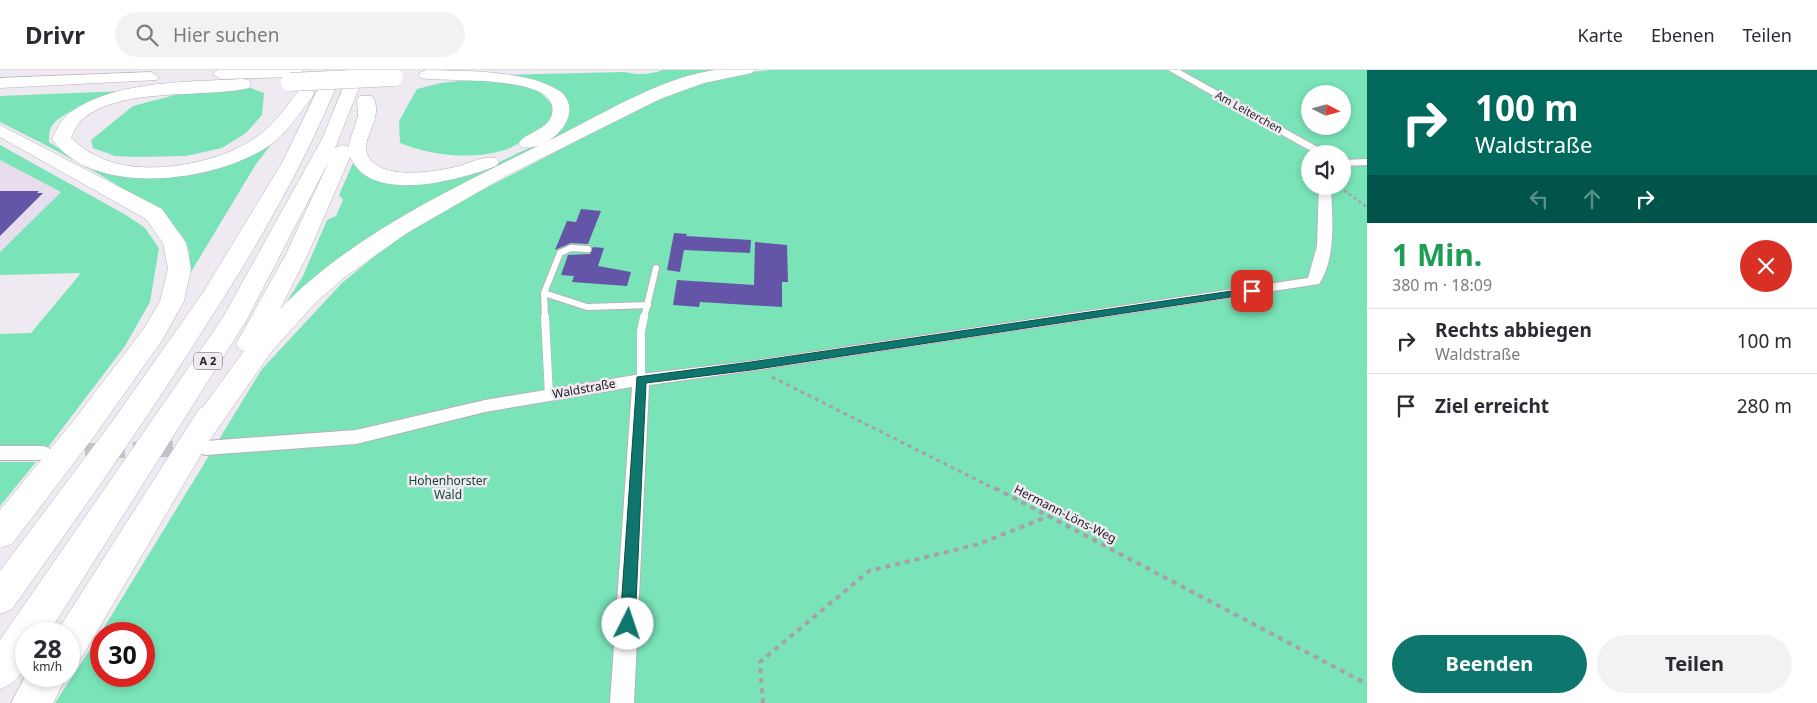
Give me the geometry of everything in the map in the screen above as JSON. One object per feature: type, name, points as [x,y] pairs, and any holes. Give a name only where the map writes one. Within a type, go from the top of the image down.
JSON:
[{"type":"highway","points":[[0,72],[74,70]]},
{"type":"highway","points":[[243,84],[158,89],[117,97],[97,104],[75,117],[63,128],[61,139],[68,148],[103,166],[120,170],[147,173],[190,168],[228,158],[257,146],[272,134],[297,82],[315,70]]},
{"type":"highway","points":[[0,83],[297,82],[337,70]]},
{"type":"highway","name":"A 2","points":[[0,598],[159,377],[214,296],[269,204],[301,145],[337,70]]},
{"type":"highway","name":"A 2","points":[[34,622],[233,321],[332,137],[358,70]]},
{"type":"highway","points":[[203,440],[297,254],[378,70]]},
{"type":"highway","points":[[0,92],[297,82],[539,70]]},
{"type":"highway","points":[[80,628],[275,330],[305,298],[362,252],[400,226],[475,185],[660,92],[708,76],[746,70]]},
{"type":"highway","points":[[366,100],[368,114],[358,144],[359,156],[369,167],[384,174],[406,179],[430,179],[475,168],[542,136],[555,125],[561,113],[560,103],[556,94],[530,82],[504,77],[427,75]]},
{"type":"highway","points":[[214,296],[210,275],[251,207],[297,82]]},
{"type":"highway","points":[[0,130],[154,214],[169,230],[178,251],[179,279],[167,310],[114,390],[0,534]]},
{"type":"highway","name":"A 2","points":[[0,671],[15,650]]},
{"type":"highway","points":[[30,703],[41,687]]},
{"type":"street","name":"Am Leiterchen","points":[[1173,70],[1309,145]]},
{"type":"street","points":[[1351,163],[1367,162]]},
{"type":"street","name":"Waldstraße","points":[[203,440],[356,437],[485,406],[641,380],[751,366],[1314,281],[1320,268],[1326,234],[1325,195]]},
{"type":"street","points":[[622,703],[641,380]]},
{"type":"street","points":[[0,454],[43,453]]},
{"type":"lane","points":[[549,395],[544,293],[560,253],[571,248],[588,248]]},
{"type":"lane","points":[[641,380],[641,331],[656,268]]},
{"type":"lane","points":[[544,293],[588,307],[648,305]]},
{"type":"path","points":[[1350,195],[1367,207]]},
{"type":"path","name":"Hermann-Löns-Weg","points":[[751,366],[1050,516],[1367,684]]},
{"type":"path","points":[[763,703],[760,662],[869,571],[979,544],[1050,516]]},
{"type":"shaded area","points":[[0,160],[62,192],[0,251]]},
{"type":"green space","points":[[663,70],[725,70],[689,78],[471,183],[282,309],[303,276],[327,220],[336,216],[343,200],[339,195],[353,163],[373,174],[393,181],[414,183],[434,182],[476,172],[536,145],[547,138],[566,100],[497,75],[624,72],[644,74]]},
{"type":"green space","name":"Hohenhorster Wald","points":[[771,70],[1367,70],[1367,703],[55,703],[66,687],[80,687],[80,665],[90,650],[90,687],[155,687],[155,622],[107,622],[262,369],[342,283],[408,229],[664,95],[738,73]]},
{"type":"green space","points":[[479,79],[535,87],[556,108],[552,117],[543,126],[517,144],[489,154],[450,155],[424,151],[400,143],[399,121],[417,89],[441,83]]},
{"type":"green space","points":[[251,88],[264,93],[262,115],[246,133],[222,148],[186,156],[139,157],[115,156],[93,148],[91,140],[133,106],[190,91]]},
{"type":"green space","points":[[125,91],[95,101],[62,117],[54,123],[50,130],[49,142],[75,159],[152,176],[273,142],[256,164],[191,272],[187,245],[177,230],[158,213],[104,177],[0,122],[0,96]]},
{"type":"green space","points":[[0,145],[126,215],[145,228],[159,248],[150,302],[125,346],[49,446],[0,446],[0,334],[31,333],[81,273],[0,275],[0,252],[61,192],[0,160]]},
{"type":"green space","points":[[0,462],[36,462],[0,506]]},
{"type":"building","points":[[0,191],[39,191],[37,193],[43,193],[0,236]]},
{"type":"building","points":[[581,209],[601,211],[588,244],[571,243],[555,250],[567,221],[576,222]]},
{"type":"building","points":[[674,233],[687,234],[686,236],[751,240],[750,253],[684,250],[680,272],[667,270]]},
{"type":"building","points":[[755,242],[787,245],[788,282],[782,282],[782,307],[700,302],[699,307],[673,305],[677,280],[754,285]]},
{"type":"building","points":[[593,247],[604,248],[598,266],[631,272],[627,286],[572,282],[574,276],[561,275],[568,255],[590,254]]},
{"type":"tunnel","points":[[61,452],[196,448]]},
{"type":"route","points":[[628,624],[641,380],[751,366],[1252,291]]}]
